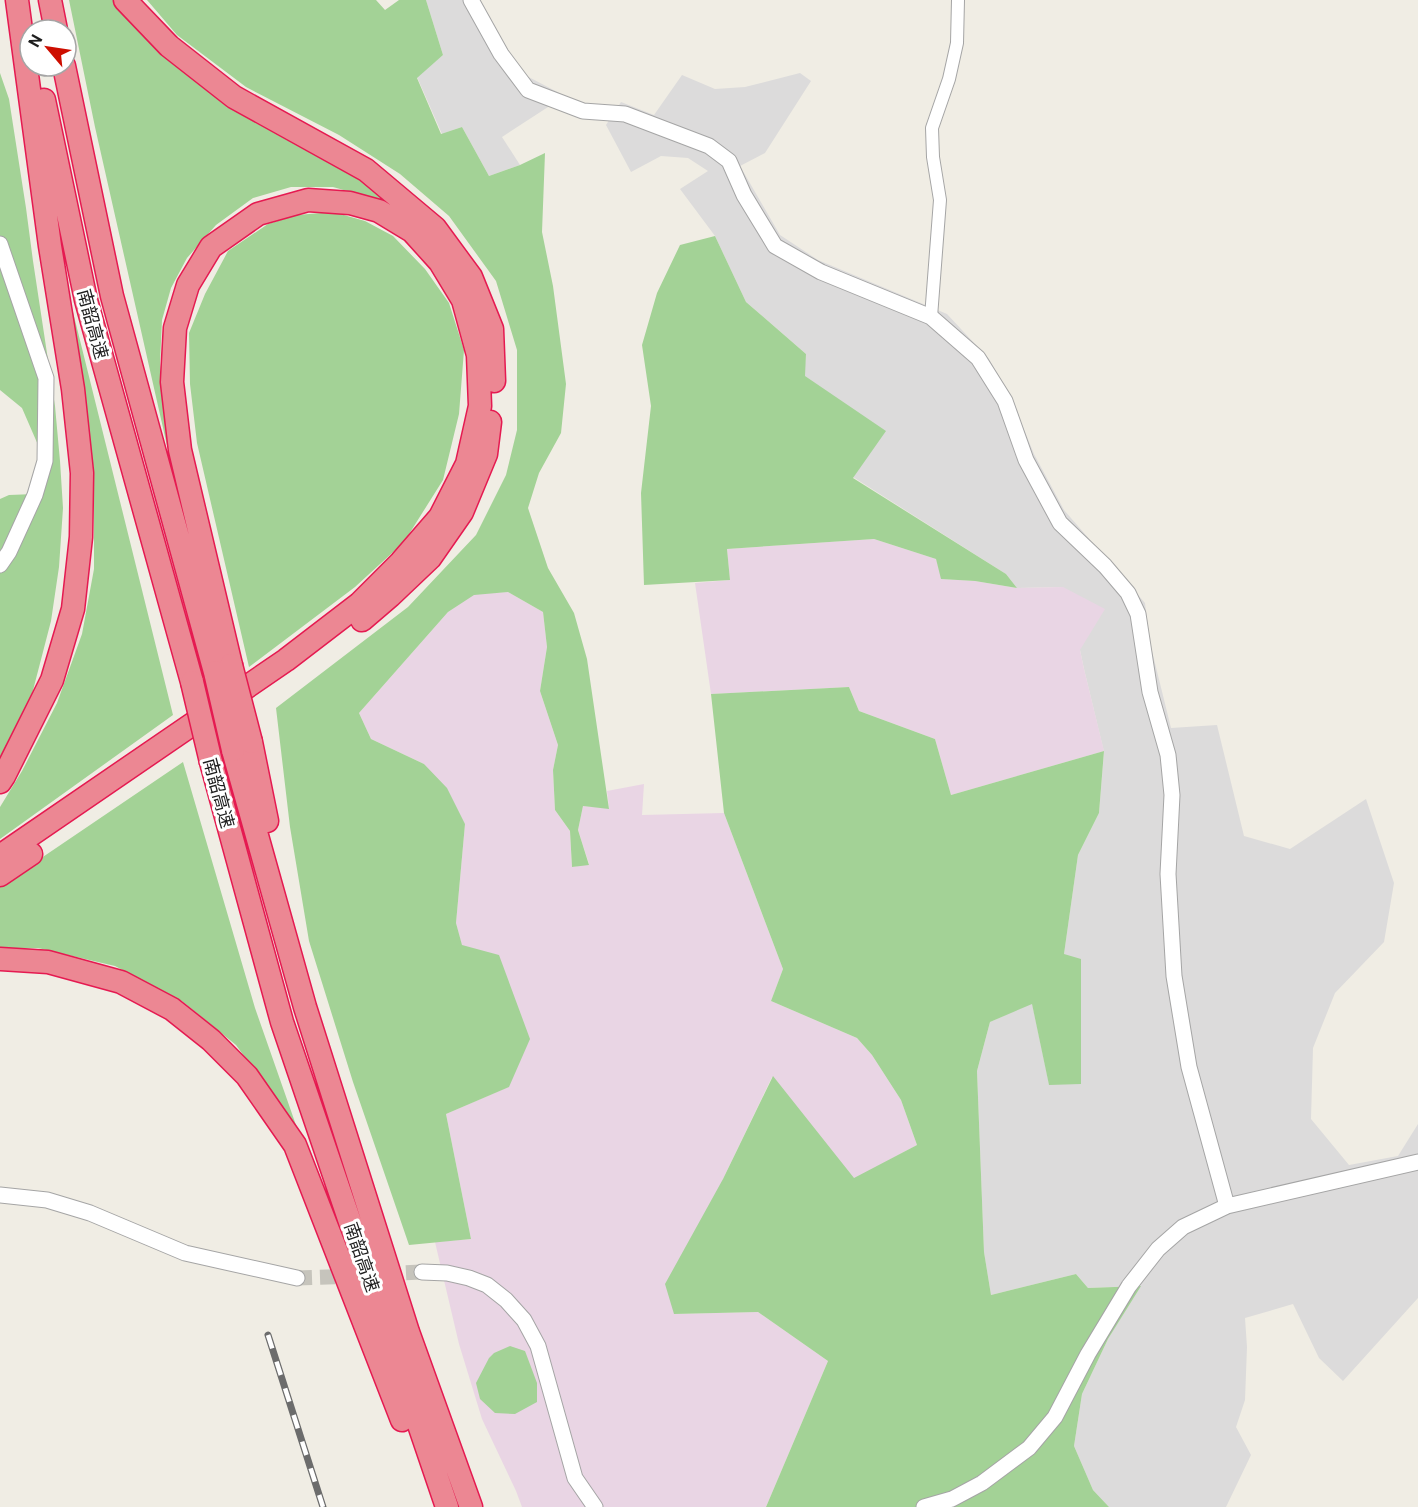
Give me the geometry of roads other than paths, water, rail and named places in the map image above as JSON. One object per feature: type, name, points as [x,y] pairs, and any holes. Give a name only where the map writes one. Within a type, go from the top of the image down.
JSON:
[{"type":"highway","points":[[0,782],[52,680],[73,609],[81,537],[82,473],[17,0]]},
{"type":"highway","points":[[22,0],[26,18]]},
{"type":"highway","points":[[50,0],[54,18]]},
{"type":"highway","points":[[0,875],[337,640],[390,596],[430,558],[462,512],[486,454],[495,389],[492,329],[471,277],[435,228],[366,170],[234,97],[169,46],[125,0]]},
{"type":"highway","name":"南韶高速","points":[[39,78],[86,300],[192,682],[211,762],[282,1022],[447,1507]]},
{"type":"highway","name":"南韶高速","points":[[67,78],[112,296],[223,669],[305,1007],[408,1332],[471,1507]]},
{"type":"highway","points":[[0,856],[286,660],[359,604],[401,562],[440,517],[467,464],[480,406],[478,355],[463,300],[440,262],[412,231],[378,212],[350,203],[308,200],[258,214],[211,247],[188,285],[175,328],[172,382],[178,439],[223,669]]},
{"type":"highway","points":[[0,959],[48,962],[121,982],[172,1009],[211,1040],[247,1076],[295,1145],[436,1507]]},
{"type":"street","points":[[471,0],[501,54],[528,90],[583,111],[625,114],[709,147],[729,161],[744,195],[775,246],[821,272],[931,317],[978,358],[1005,401],[1026,460],[1060,523],[1105,566],[1128,593],[1138,614],[1150,693],[1168,755],[1172,795],[1168,874],[1174,976],[1189,1067],[1227,1206]]},
{"type":"street","points":[[931,317],[940,200],[933,157],[932,129],[949,80],[957,43],[958,0]]},
{"type":"street","points":[[0,244],[46,378],[45,461],[35,495],[9,552],[0,566]]},
{"type":"street","points":[[924,1507],[952,1499],[982,1483],[1029,1448],[1055,1417],[1088,1354],[1129,1286],[1158,1249],[1183,1227],[1227,1206],[1418,1162]]},
{"type":"street","points":[[0,1195],[47,1200],[90,1213],[185,1253],[297,1278]]},
{"type":"street","points":[[422,1272],[447,1273],[487,1285],[506,1300],[524,1320],[538,1346],[575,1478],[595,1507]]},
{"type":"tunnel","points":[[383,1274],[422,1272]]},
{"type":"tunnel","points":[[297,1278],[353,1276]]},
{"type":"railway","points":[[268,1335],[323,1507]]}]
